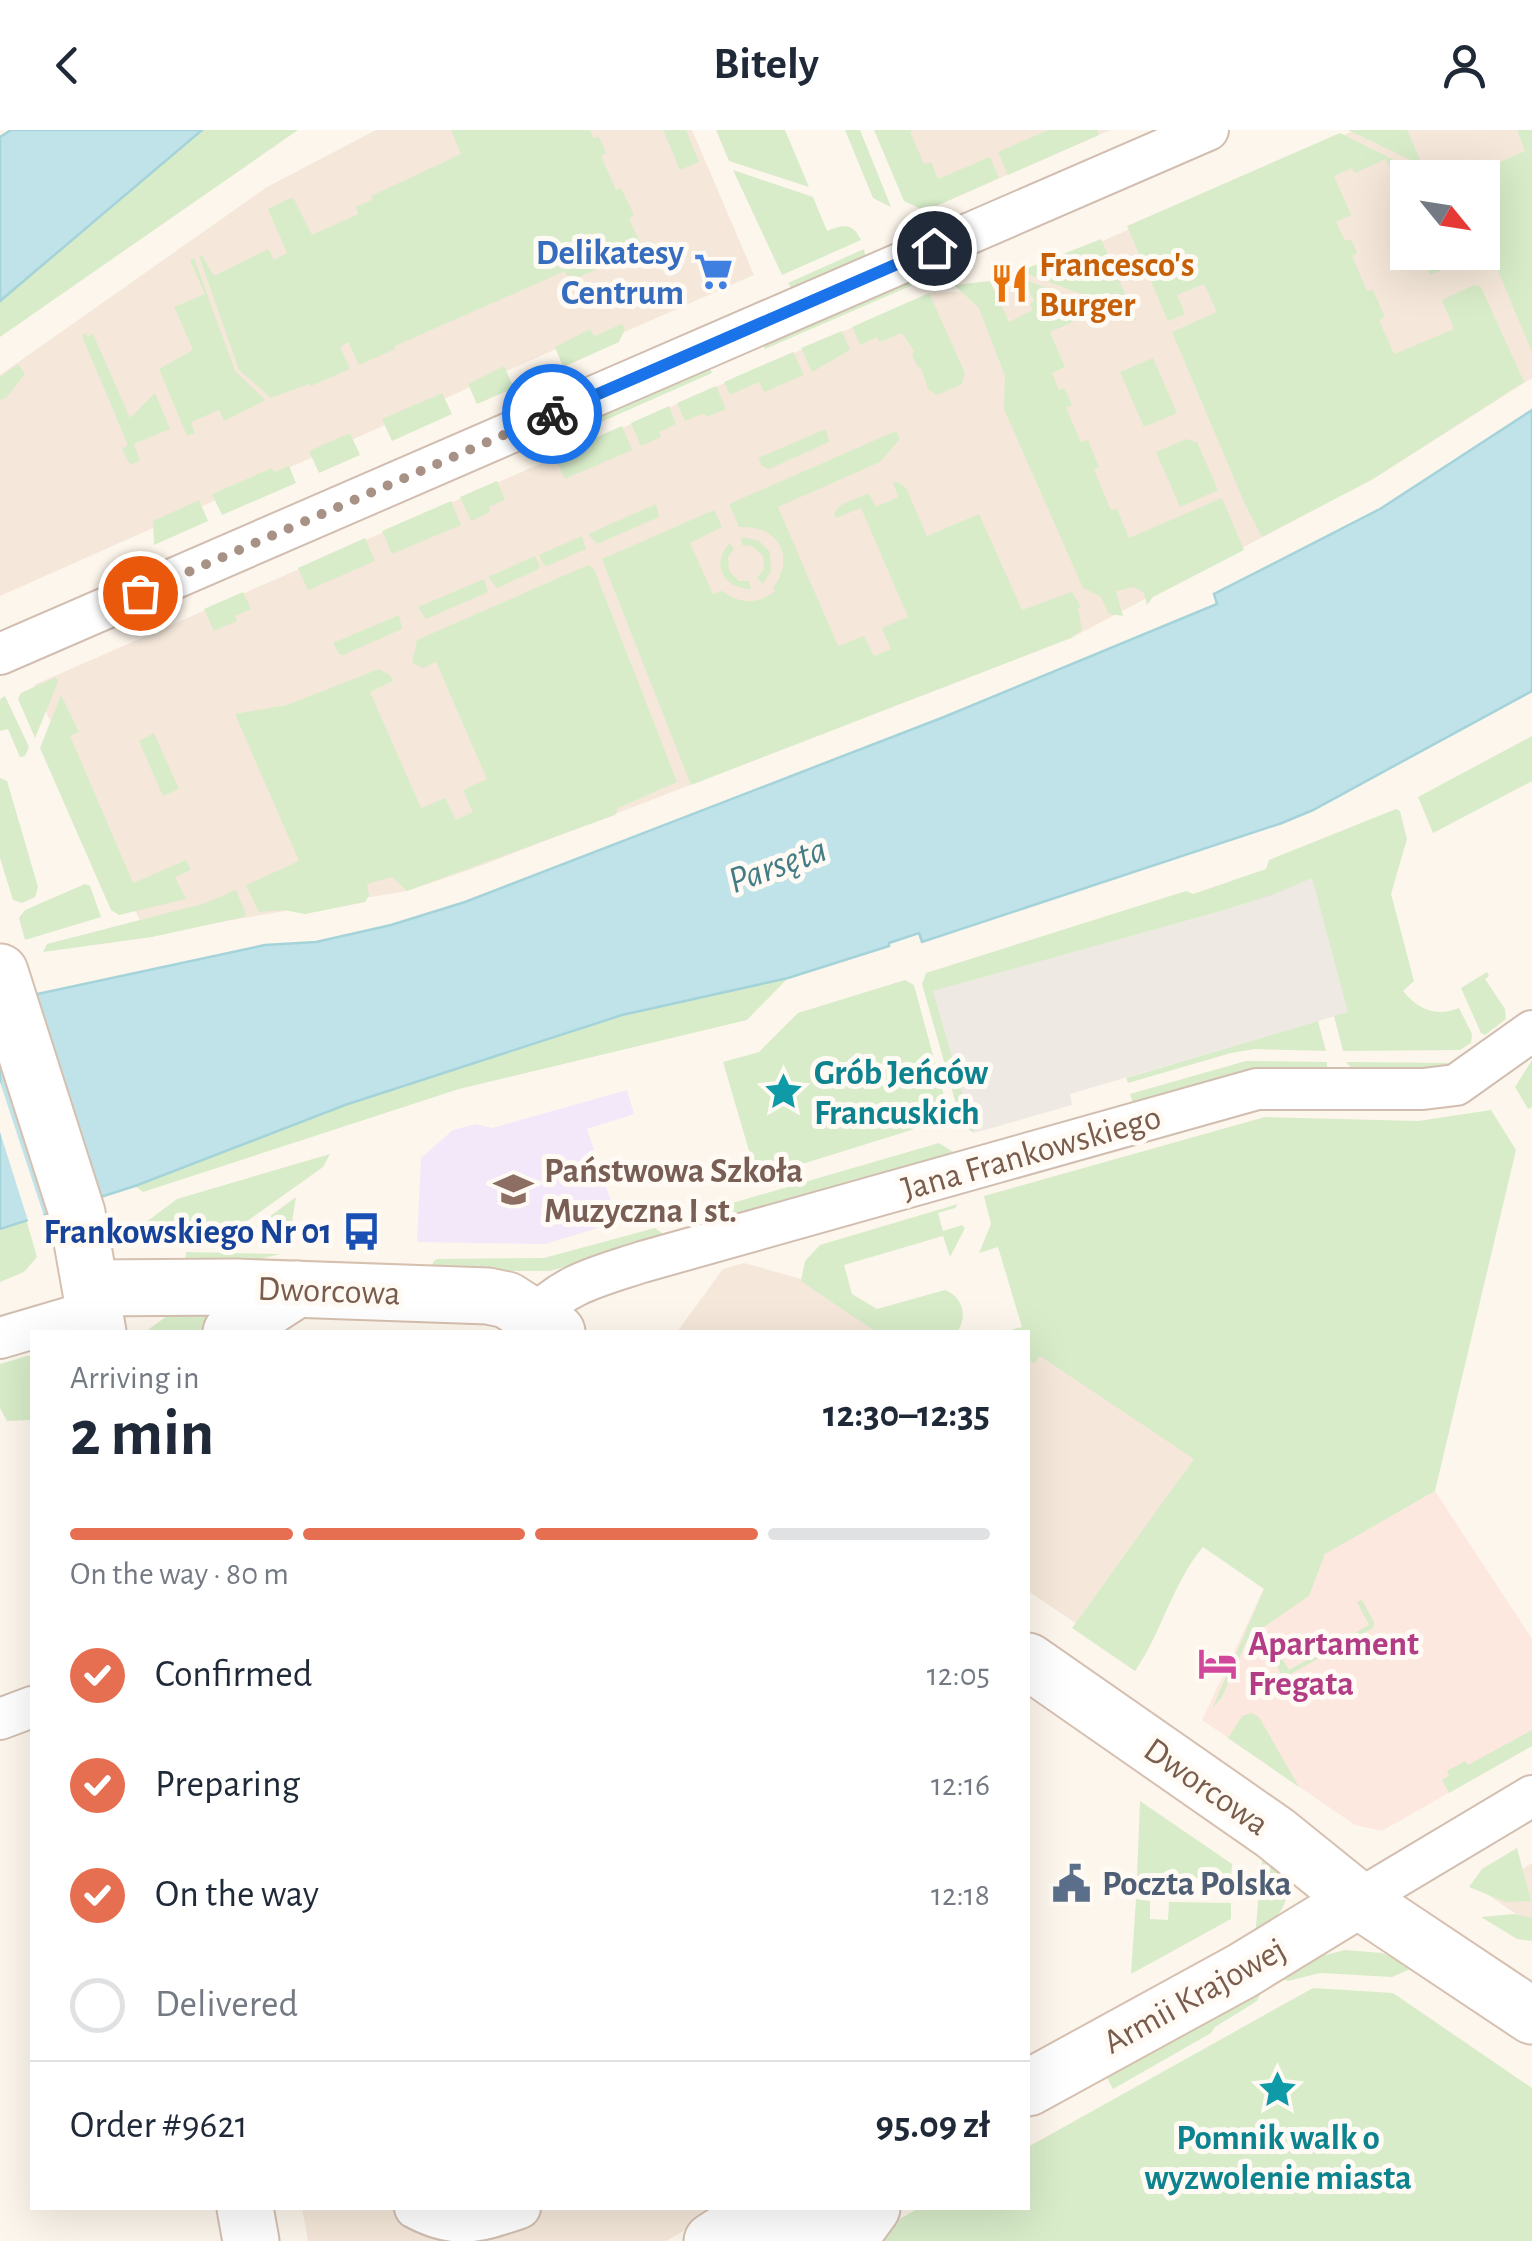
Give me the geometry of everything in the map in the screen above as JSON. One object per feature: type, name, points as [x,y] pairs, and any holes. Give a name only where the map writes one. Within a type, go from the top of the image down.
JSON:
[{"type":"street","points":[[0,654],[1208,130]]},
{"type":"street","points":[[0,1338],[95,1310],[77,1213],[4,984]]},
{"type":"street","name":"Jana Frankowskiego","points":[[546,1325],[546,1304],[567,1290],[642,1262],[1257,1089],[1423,1089],[1456,1085],[1532,1031]]},
{"type":"street","name":"Dworcowa","points":[[95,1310],[164,1286],[297,1289],[488,1296],[506,1300],[546,1325]]},
{"type":"street","points":[[234,1330],[297,1289]]},
{"type":"street","name":"Dworcowa","points":[[1030,1662],[1276,1833],[1358,1900],[1532,2016]]},
{"type":"street","points":[[0,1720],[30,1708]]},
{"type":"street","points":[[1358,1900],[1532,1796]]},
{"type":"street","name":"Armii Krajowej","points":[[1030,2087],[1242,1971],[1358,1900]]},
{"type":"street","points":[[246,2210],[251,2241]]},
{"type":"street","points":[[419,2210],[455,2223],[478,2222],[514,2210]]},
{"type":"street","points":[[712,2241],[770,2210]]},
{"type":"street","points":[[790,2241],[825,2210]]},
{"type":"street","points":[[848,2241],[871,2210]]},
{"type":"shaded area","points":[[376,130],[692,130],[754,275],[595,345],[590,334],[0,596],[0,375],[267,187]]},
{"type":"shaded area","points":[[890,130],[1110,130],[925,211]]},
{"type":"shaded area","points":[[1355,130],[1532,130],[1532,378],[1373,479],[1071,638],[483,865],[407,891],[146,934],[34,685],[931,293],[991,290]]},
{"type":"shaded area","points":[[1361,856],[1349,1012],[1070,1094],[1072,1105],[974,1133],[932,991],[1214,913]]},
{"type":"shaded area","name":"Państwowa Szkoła Muzyczna I st.","points":[[627,1090],[634,1114],[587,1129],[618,1222],[545,1244],[417,1242],[421,1158],[453,1130],[476,1124],[492,1128]]},
{"type":"shaded area","points":[[744,1263],[801,1279],[873,1330],[678,1330],[723,1269]]},
{"type":"shaded area","points":[[1030,1348],[1204,1456],[1086,1630],[1030,1592]]},
{"type":"shaded area","points":[[1435,1491],[1532,1639],[1532,1745],[1382,1831],[1355,1825],[1202,1720],[1264,1588]]},
{"type":"shaded area","points":[[1532,1863],[1532,1925],[1484,1892]]},
{"type":"shaded area","points":[[302,2210],[720,2210],[666,2241],[308,2241]]},
{"type":"green space","points":[[202,130],[298,130],[0,337],[0,301]]},
{"type":"green space","points":[[451,130],[590,130],[594,138],[599,137],[606,153],[601,156],[616,190],[621,188],[634,215],[629,218],[643,249],[570,281],[565,271],[359,365],[348,342],[340,347],[350,369],[271,398],[239,370],[199,256],[214,276],[268,249],[274,260],[287,253],[268,209],[293,197],[312,235],[358,214],[356,207],[372,200],[371,196],[461,154]]},
{"type":"green space","points":[[663,130],[686,130],[699,162],[680,170]]},
{"type":"green space","points":[[716,130],[785,130],[809,187],[729,161]]},
{"type":"green space","points":[[845,130],[860,130],[891,207],[873,198]]},
{"type":"green space","points":[[874,130],[914,130],[910,132],[924,164],[931,162],[938,179],[990,157],[999,178],[925,211],[904,201]]},
{"type":"green space","points":[[1048,130],[1097,130],[1099,135],[1008,175],[998,152]]},
{"type":"green space","points":[[1348,130],[1407,130],[1420,160],[1410,160]]},
{"type":"green space","points":[[1517,130],[1532,130],[1532,352],[1498,270],[1500,162],[1525,151]]},
{"type":"green space","points":[[1340,133],[1394,160],[1390,160],[1390,168],[1386,159],[1355,173],[1352,168],[1334,176],[1351,215],[1336,222],[1345,241],[1351,239],[1357,253],[1352,256],[1367,291],[1373,290],[1385,317],[1379,320],[1394,354],[1454,329],[1442,300],[1474,285],[1481,287],[1524,382],[1373,479],[1262,537],[1172,332],[1217,312],[1204,284],[1177,295],[1185,314],[1168,321],[1127,226]]},
{"type":"green space","points":[[733,170],[813,197],[827,231],[847,226],[861,240],[782,275]]},
{"type":"green space","points":[[1101,239],[1137,321],[1100,301],[1020,271]]},
{"type":"green space","points":[[864,249],[866,260],[795,292],[788,283]]},
{"type":"green space","points":[[194,258],[235,371],[265,400],[224,421],[219,410],[191,422],[195,433],[187,436],[159,369],[193,350],[174,307],[205,294],[190,260]]},
{"type":"green space","points":[[915,278],[922,281],[765,349],[762,341]]},
{"type":"green space","points":[[1024,279],[1100,310],[1050,332],[1065,367],[1052,373],[1059,390],[1064,388],[1072,405],[1066,408],[1081,442],[1088,440],[1099,467],[1094,470],[1111,510],[1117,509],[1129,538],[1222,498],[1244,550],[1153,597],[1147,605],[1144,593],[1134,587],[1116,591],[1123,616],[1109,614],[1100,596],[1083,588],[1004,409],[1005,376],[979,308],[954,285],[990,281],[1009,322],[1033,310],[1030,304],[1034,301]]},
{"type":"green space","points":[[929,293],[965,373],[962,384],[937,395],[928,389],[912,355],[914,351],[902,333],[880,342],[877,337],[860,345],[852,327]]},
{"type":"green space","points":[[622,324],[625,329],[619,342],[563,367],[555,347],[590,329],[594,336]]},
{"type":"green space","points":[[842,331],[850,350],[812,372],[801,348]]},
{"type":"green space","points":[[86,333],[88,337],[93,334],[130,418],[155,393],[170,429],[134,444],[140,461],[130,465],[122,449],[128,445],[82,335]]},
{"type":"green space","points":[[793,352],[804,375],[764,392],[759,382],[730,395],[724,382]]},
{"type":"green space","points":[[1153,358],[1177,413],[1144,427],[1120,372]]},
{"type":"green space","points":[[18,364],[25,374],[0,400],[0,377]]},
{"type":"green space","points":[[708,365],[712,373],[549,445],[545,437]]},
{"type":"green space","points":[[504,366],[514,388],[477,404],[468,384]]},
{"type":"green space","points":[[716,386],[726,409],[685,421],[677,403]]},
{"type":"green space","points":[[442,393],[452,414],[392,441],[382,419]]},
{"type":"green space","points":[[669,406],[676,424],[659,432],[661,437],[641,446],[631,423]]},
{"type":"green space","points":[[622,426],[632,450],[565,479],[554,456]]},
{"type":"green space","points":[[826,429],[829,442],[769,469],[758,458]]},
{"type":"green space","points":[[896,431],[900,439],[880,462],[778,507],[838,646],[864,636],[874,656],[891,649],[882,628],[908,617],[861,508],[836,518],[834,514],[841,505],[869,493],[876,507],[898,497],[893,482],[906,488],[927,536],[979,514],[1022,610],[1072,592],[1081,607],[1078,608],[1082,630],[1071,638],[691,785],[602,559],[714,510],[722,527],[690,543],[713,594],[722,591],[742,600],[762,599],[775,591],[780,576],[780,545],[764,531],[739,527],[729,504]]},
{"type":"green space","points":[[350,433],[360,455],[319,473],[309,451]]},
{"type":"green space","points":[[1186,439],[1197,442],[1218,490],[1180,507],[1156,452]]},
{"type":"green space","points":[[289,466],[296,483],[222,515],[212,494],[272,468],[275,472]]},
{"type":"green space","points":[[497,481],[505,500],[471,521],[460,497]]},
{"type":"green space","points":[[199,500],[208,521],[154,545],[153,521]]},
{"type":"green space","points":[[451,501],[461,525],[392,554],[382,531]]},
{"type":"green space","points":[[656,504],[659,517],[597,544],[588,534]]},
{"type":"green space","points":[[582,536],[586,549],[547,566],[543,564],[539,555]]},
{"type":"green space","points":[[741,537],[758,540],[770,552],[771,571],[763,584],[757,578],[764,569],[763,556],[752,546],[742,545]]},
{"type":"green space","points":[[365,538],[375,561],[308,590],[298,568]]},
{"type":"green space","points":[[730,543],[734,549],[728,557],[729,571],[739,581],[749,581],[751,589],[733,585],[722,574],[721,559]]},
{"type":"green space","points":[[535,556],[540,566],[537,570],[497,588],[488,577]]},
{"type":"green space","points":[[588,565],[594,569],[677,782],[618,808],[615,815],[407,891],[392,877],[367,884],[369,895],[365,902],[305,914],[284,910],[259,912],[246,885],[299,861],[235,714],[287,705],[379,669],[393,681],[370,692],[421,808],[445,798],[456,820],[473,812],[463,790],[487,779],[436,662],[423,668],[412,663],[417,640]]},
{"type":"green space","points":[[484,579],[488,592],[426,619],[418,607]]},
{"type":"green space","points":[[243,592],[251,609],[235,616],[237,621],[214,631],[204,609]]},
{"type":"green space","points":[[399,615],[402,629],[343,655],[333,643]]},
{"type":"green space","points":[[56,677],[58,682],[35,738],[18,699],[21,693]]},
{"type":"green space","points":[[61,695],[79,732],[70,736],[133,883],[186,860],[191,870],[175,877],[186,899],[119,915],[111,910],[40,748]]},
{"type":"green space","points":[[5,696],[29,747],[25,756],[20,757],[8,729],[0,731],[0,699]]},
{"type":"green space","points":[[154,733],[179,789],[163,796],[139,741]]},
{"type":"green space","points":[[1532,736],[1532,781],[1433,833],[1418,797]]},
{"type":"green space","points":[[0,778],[7,781],[38,887],[35,897],[22,903],[13,900],[0,858]]},
{"type":"green space","points":[[1396,809],[1400,811],[1407,839],[1391,894],[1414,981],[1403,991],[1428,1010],[1459,1008],[1472,1034],[1471,1043],[1460,1050],[1343,1051],[1334,1016],[1348,1012],[1312,878],[1214,913],[933,991],[974,1133],[962,1125],[922,984],[926,973],[1266,869],[1269,860]]},
{"type":"green space","points":[[85,884],[90,886],[101,917],[25,940],[19,918],[25,910]]},
{"type":"green space","points":[[236,890],[244,917],[152,937],[43,952],[47,944],[206,903]]},
{"type":"green space","points":[[1487,972],[1489,976],[1485,979],[1505,1009],[1506,1019],[1485,1035],[1461,988]]},
{"type":"green space","points":[[788,978],[747,1020],[459,1089],[143,1192],[135,1186],[345,1105],[622,1015]]},
{"type":"green space","points":[[905,980],[914,985],[950,1118],[757,1178],[723,1062],[759,1052],[798,1013]]},
{"type":"green space","points":[[1318,1021],[1326,1051],[1255,1049],[1128,1083],[1126,1078]]},
{"type":"green space","points":[[1532,1060],[1532,1107],[1528,1109],[1515,1087]]},
{"type":"green space","points":[[1246,1061],[1327,1062],[1327,1074],[1134,1107],[1130,1094]]},
{"type":"green space","points":[[1346,1062],[1460,1063],[1450,1068],[1357,1074]]},
{"type":"green space","points":[[1491,1110],[1516,1150],[1435,1491],[1325,1554],[1309,1596],[1248,1638],[1222,1697],[1212,1709],[1264,1589],[1203,1547],[1183,1576],[1135,1671],[1072,1628],[1194,1459],[1040,1356],[1034,1364],[1030,1361],[1030,1330],[1011,1330],[1022,1327],[998,1247],[979,1253],[991,1224],[984,1196],[1265,1117],[1418,1121]]},
{"type":"green space","points":[[939,1143],[958,1155],[700,1226],[705,1211]]},
{"type":"green space","points":[[330,1154],[323,1167],[236,1229],[137,1229],[177,1199]]},
{"type":"green space","points":[[296,1197],[289,1240],[239,1239]]},
{"type":"green space","points":[[958,1204],[938,1213],[943,1231],[962,1225],[965,1228],[950,1257],[943,1236],[844,1265],[852,1294],[877,1309],[945,1290],[951,1293],[960,1302],[963,1314],[958,1330],[873,1330],[801,1281],[805,1261],[820,1245]]},
{"type":"green space","points":[[26,1219],[37,1257],[24,1272],[0,1282],[0,1229]]},
{"type":"green space","points":[[655,1228],[664,1239],[550,1271],[432,1271],[437,1259],[544,1258]]},
{"type":"green space","points":[[186,1252],[281,1254],[238,1264],[185,1262]]},
{"type":"green space","points":[[178,1308],[232,1309],[219,1330],[148,1330]]},
{"type":"green space","points":[[30,1356],[30,1420],[7,1421],[0,1408],[0,1364]]},
{"type":"green space","points":[[1362,1600],[1374,1622],[1373,1628],[1282,1676],[1273,1659],[1276,1648],[1289,1670],[1369,1625],[1357,1602]]},
{"type":"green space","points":[[1252,1713],[1259,1717],[1299,1787],[1228,1738],[1242,1716]]},
{"type":"green space","points":[[1532,1730],[1532,1746],[1449,1793],[1442,1780],[1449,1776],[1447,1771],[1465,1761],[1468,1765]]},
{"type":"green space","points":[[1140,1801],[1232,1864],[1231,1879],[1137,1876]]},
{"type":"green space","points":[[1517,1848],[1531,1901],[1506,1902],[1469,1887],[1482,1869]]},
{"type":"green space","points":[[1263,1853],[1283,1869],[1287,1890],[1278,1915],[1255,1935]]},
{"type":"green space","points":[[1136,1899],[1150,1901],[1150,1919],[1168,1920],[1169,1902],[1231,1903],[1231,1919],[1131,1974]]},
{"type":"green space","points":[[1514,1914],[1532,1918],[1532,1941],[1517,1939],[1481,1917]]},
{"type":"green space","points":[[1345,1950],[1382,1953],[1415,1967],[1392,1977],[1320,1973],[1288,1981],[1279,1977],[1310,1959]]},
{"type":"green space","points":[[1313,1988],[1393,1993],[1532,2088],[1532,2241],[882,2241],[887,2226],[915,2210],[1030,2210],[1030,2146]]},
{"type":"green space","points":[[1262,1990],[1257,2001],[1211,2033],[1113,2089],[1106,2076]]},
{"type":"water","points":[[11,130],[202,130],[0,301],[0,137]]},
{"type":"water","name":"Parsęta","points":[[1532,410],[1532,691],[1313,810],[922,942],[919,933],[788,978],[622,1015],[345,1105],[135,1186],[0,1229],[0,1002],[265,945],[316,942],[391,925],[465,902],[944,717],[1217,604],[1214,594],[1380,509]]},
{"type":"pier","points":[[0,1082],[45,1219],[29,1224],[0,1132]]},
{"type":"way so far","points":[[140,593],[552,414]]},
{"type":"place","name":"Delikatesy Centrum","points":[[714,272]]},
{"type":"place","name":"Francesco's Burger","points":[[1009,284]]},
{"type":"place","name":"Grób Jeńców Francuskich","points":[[784,1092]]},
{"type":"place","name":"Państwowa Szkoła Muzyczna I st.","points":[[514,1190]]},
{"type":"place","name":"Frankowskiego Nr 01","points":[[362,1231]]},
{"type":"place","name":"Apartament Fregata","points":[[1218,1663]]},
{"type":"place","name":"Poczta Polska","points":[[1072,1883]]},
{"type":"place","name":"Pomnik walk o wyzwolenie miasta","points":[[1278,2090]]},
{"type":"route","points":[[552,414],[934,248]]}]
